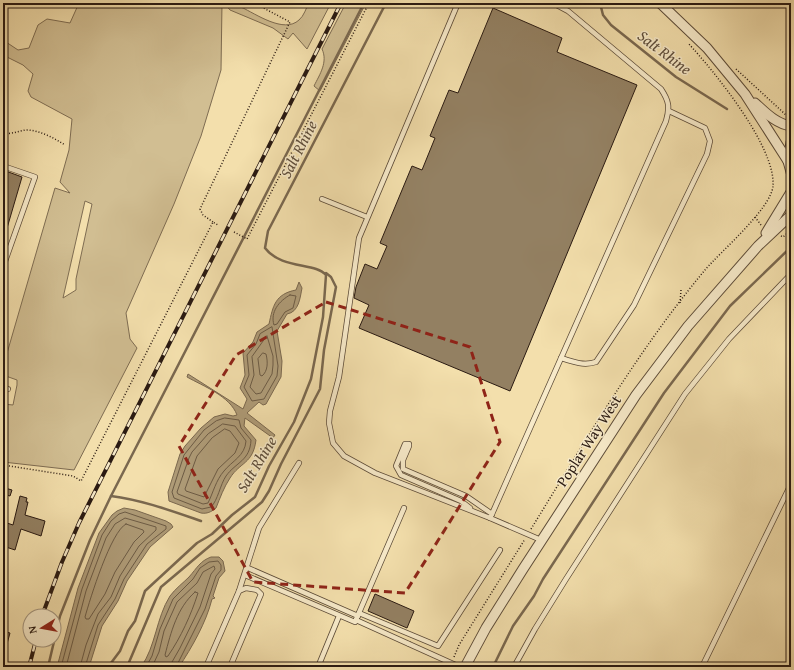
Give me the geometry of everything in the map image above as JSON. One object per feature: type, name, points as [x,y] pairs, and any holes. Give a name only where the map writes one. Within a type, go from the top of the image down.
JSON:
[{"type":"street","points":[[660,3],[707,48],[745,94],[788,161],[791,172]]},
{"type":"street","points":[[745,94],[770,117],[785,126],[791,126]]},
{"type":"street","points":[[788,161],[791,142]]},
{"type":"street","name":"Poplar Way West","points":[[758,246],[791,192]]},
{"type":"street","name":"Poplar Way West","points":[[465,667],[486,628],[541,540],[636,395],[688,326],[758,246],[791,215]]},
{"type":"lane","points":[[458,3],[358,238],[339,377],[330,411],[329,423],[332,439],[344,456],[375,473],[474,512],[491,516],[541,540]]},
{"type":"lane","points":[[491,516],[666,121],[669,111],[668,98],[661,89],[568,11],[553,3]]},
{"type":"lane","points":[[561,358],[580,364],[596,362],[634,305],[707,154],[710,141],[705,128],[669,111]]},
{"type":"lane","points":[[3,166],[35,177],[3,267]]},
{"type":"lane","points":[[322,200],[367,217]]},
{"type":"lane","points":[[514,667],[535,629],[570,573],[685,394],[728,339],[791,274]]},
{"type":"lane","points":[[3,388],[8,389]]},
{"type":"lane","points":[[474,512],[461,501],[401,476],[396,466],[405,444],[409,444],[409,446],[403,460],[404,469],[466,496],[491,516]]},
{"type":"lane","points":[[206,667],[248,568],[262,521],[299,463]]},
{"type":"lane","points":[[702,667],[791,484]]},
{"type":"lane","points":[[245,575],[355,622],[404,508]]},
{"type":"lane","points":[[3,510],[5,511],[3,519]]},
{"type":"lane","points":[[248,568],[358,616],[438,646],[500,550]]},
{"type":"lane","points":[[230,667],[261,594],[257,590],[246,588],[239,591]]},
{"type":"lane","points":[[318,667],[339,616]]},
{"type":"lane","points":[[358,616],[409,644],[460,667]]},
{"type":"path","points":[[218,225],[203,216],[200,209],[290,22],[254,3]]},
{"type":"path","points":[[234,232],[247,238],[369,3]]},
{"type":"path","points":[[453,660],[459,645],[639,356],[705,270],[756,217],[772,188],[772,173],[757,137],[729,91],[687,41]]},
{"type":"path","points":[[3,133],[12,134],[29,130],[52,137],[65,145]]},
{"type":"path","points":[[3,465],[73,476],[81,481],[213,222]]},
{"type":"path","points":[[680,303],[681,290]]},
{"type":"highlighted area","points":[[326,302],[470,347],[500,442],[405,593],[253,582],[179,446],[236,355]]},
{"type":"shaded area","points":[[79,3],[222,3],[221,70],[201,136],[174,204],[126,313],[130,339],[137,348],[74,470],[3,462],[3,404],[13,405],[17,380],[3,375],[3,367],[55,188],[70,193],[60,182],[69,150],[72,119],[31,97],[28,91],[33,74],[23,65],[3,55],[3,40],[18,50],[29,48],[38,25],[47,19],[70,23]],"holes":[[[85,201],[92,204],[76,279],[76,290],[63,298]]]},
{"type":"shaded area","points":[[224,3],[238,3],[241,7],[262,18],[278,24],[286,25],[293,24],[299,20],[304,14],[309,3],[331,3],[307,49],[293,33],[288,39],[273,28],[230,10]]},
{"type":"shaded area","points":[[346,3],[366,3],[320,91],[314,86],[324,63],[324,54],[322,49]]},
{"type":"water","points":[[299,282],[302,288],[298,304],[291,313],[287,314],[277,331],[282,361],[281,377],[266,404],[263,405],[259,402],[247,413],[275,435],[273,438],[245,418],[244,426],[256,440],[252,454],[230,478],[216,508],[212,511],[201,513],[169,501],[168,492],[180,454],[185,446],[201,428],[214,417],[225,414],[233,416],[237,415],[228,402],[215,392],[187,377],[188,374],[243,409],[247,399],[240,388],[245,375],[243,353],[253,342],[257,332],[269,324],[274,306],[279,298],[283,294],[296,290]]},
{"type":"water","points":[[124,508],[135,510],[166,521],[173,527],[150,547],[127,581],[118,601],[102,626],[89,667],[57,667],[78,588],[99,533],[112,515]]},
{"type":"water","points":[[211,557],[219,557],[223,561],[225,571],[219,578],[213,596],[215,598],[212,599],[194,643],[179,667],[141,667],[150,650],[162,613],[170,596],[201,563]]},
{"type":"building","points":[[493,8],[562,38],[557,52],[637,85],[510,391],[359,328],[369,305],[354,298],[356,287],[365,264],[377,269],[387,246],[380,243],[412,166],[422,170],[435,138],[430,136],[449,90],[458,93]]},
{"type":"building","points":[[3,170],[22,177],[5,235],[3,235]]},
{"type":"building","points":[[5,488],[12,490],[10,496],[3,494]]},
{"type":"building","points":[[20,496],[27,498],[26,502],[28,502],[25,515],[45,521],[41,536],[21,529],[15,550],[3,546],[3,537],[7,523],[13,525]]},
{"type":"building","points":[[375,594],[414,611],[407,628],[368,611]]},
{"type":"building","points":[[3,631],[10,633],[5,651],[3,651]]},
{"type":"waterway","points":[[48,667],[60,616],[90,540],[111,496],[364,3]]},
{"type":"waterway","name":"Salt Rhine","points":[[108,667],[120,651],[128,631],[135,621],[145,591],[197,543],[212,534],[232,515],[255,497],[269,466],[294,422],[311,379],[323,317],[326,275],[314,268],[289,263],[272,255],[265,248],[268,231],[386,3]]},
{"type":"waterway","name":"Salt Rhine","points":[[600,3],[603,15],[611,25],[676,77],[727,109]]},
{"type":"waterway","points":[[493,667],[513,626],[534,596],[543,579],[664,393],[730,306],[791,247]]},
{"type":"waterway","name":"Salt Rhine","points":[[127,667],[161,587],[262,502],[269,491],[281,464],[320,389],[324,350],[336,287],[331,277],[326,273]]},
{"type":"waterway","points":[[111,496],[145,503],[201,521]]},
{"type":"railway","points":[[45,608],[62,562],[79,523],[341,3]]},
{"type":"railway","points":[[29,667],[34,648]]}]
